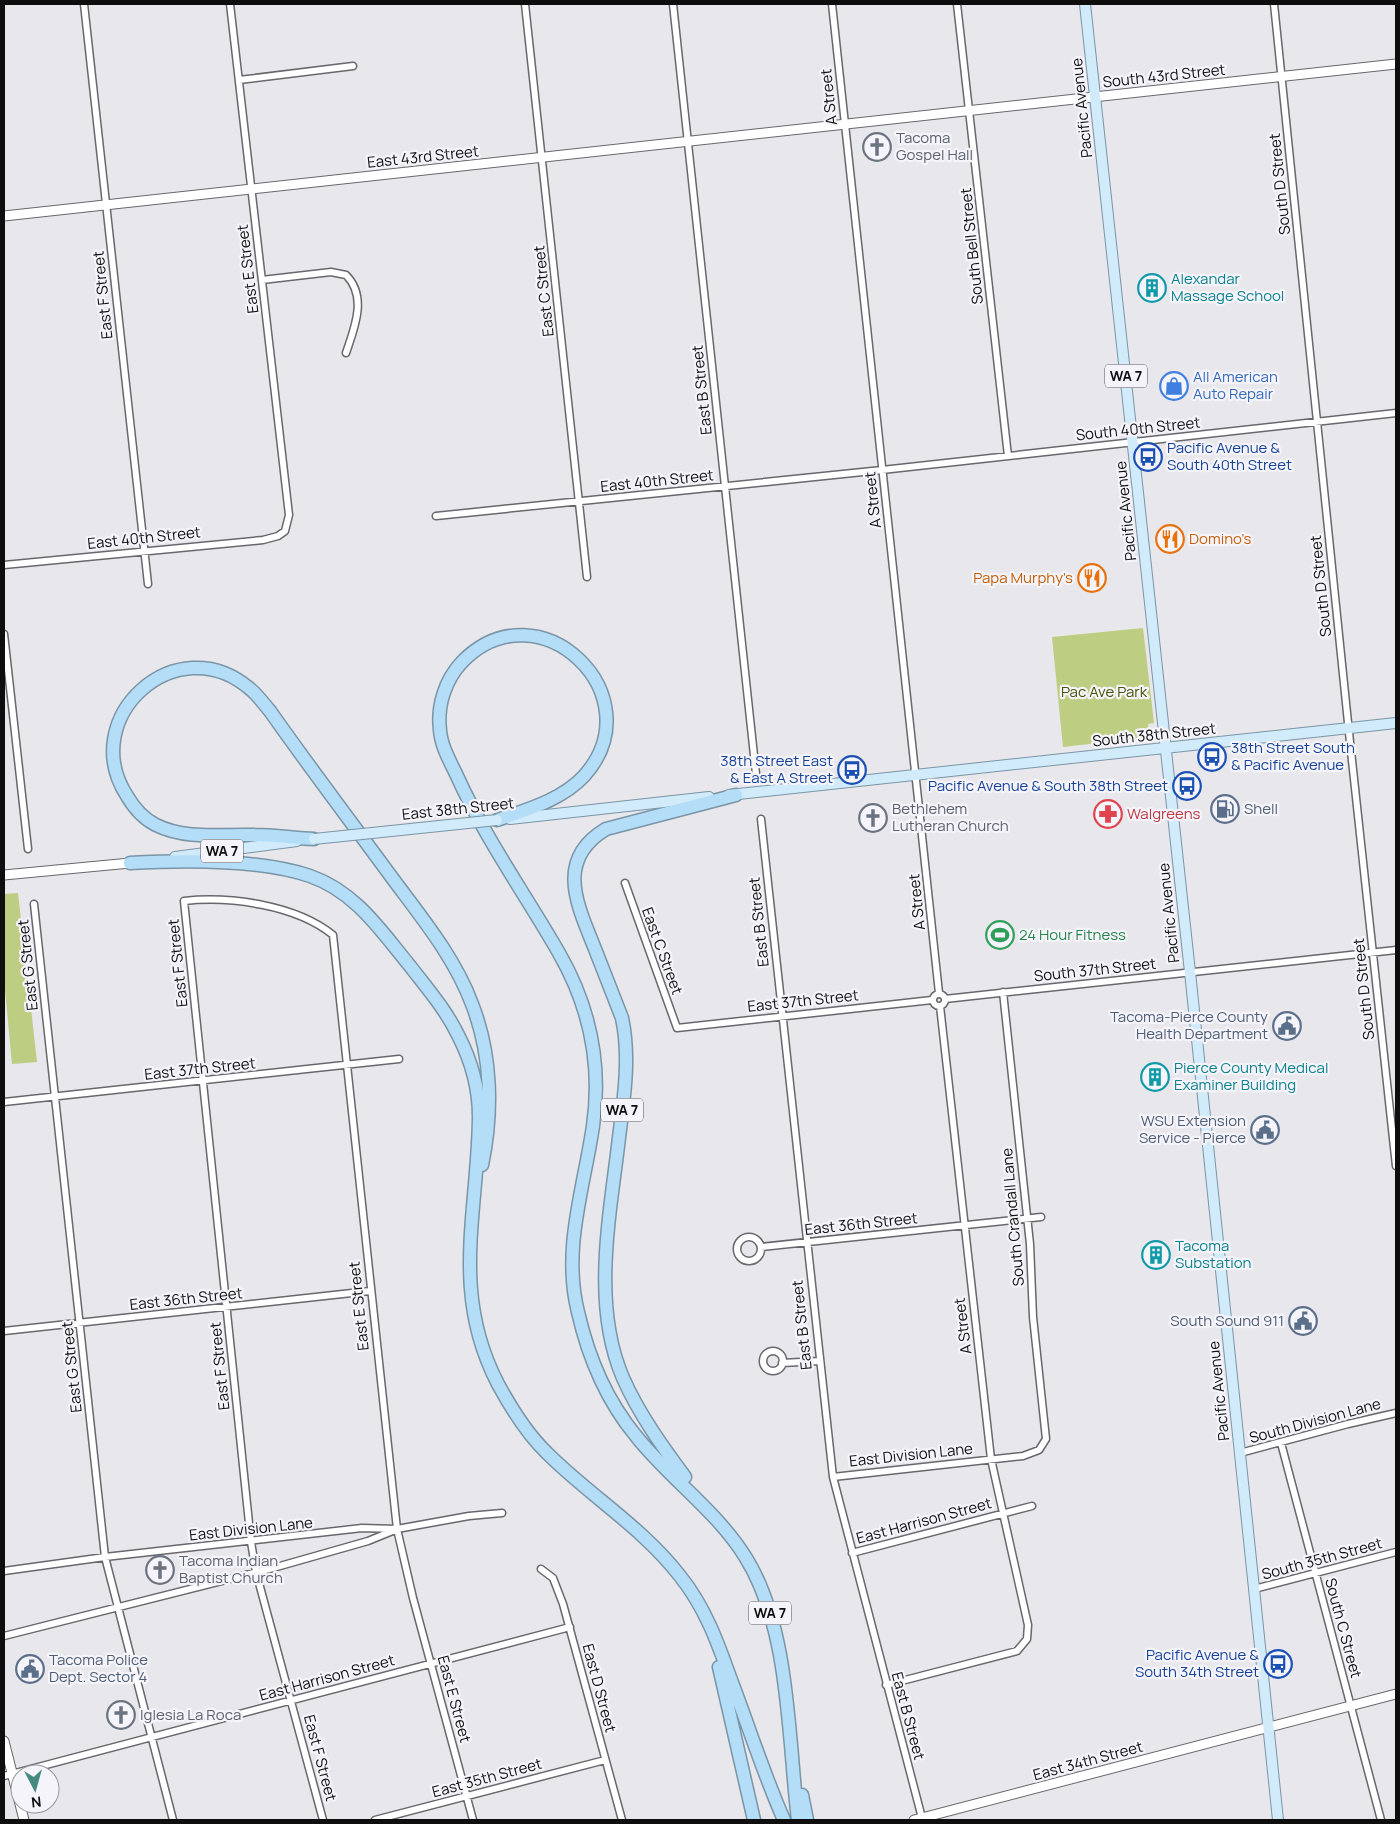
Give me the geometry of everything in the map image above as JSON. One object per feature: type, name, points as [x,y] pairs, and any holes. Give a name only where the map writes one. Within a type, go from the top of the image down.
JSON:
[{"type":"highway","points":[[497,820],[538,805],[571,787],[585,774],[596,758],[604,736],[606,718],[597,682],[587,667],[570,651],[541,638],[522,636],[500,638],[474,651],[464,660],[450,678],[442,696],[439,712],[441,738],[466,798],[576,985],[591,1031],[596,1068],[596,1105],[576,1212],[572,1275],[581,1326],[592,1359],[609,1394],[635,1435],[714,1518]]},
{"type":"highway","points":[[314,839],[254,835],[179,834],[155,825],[146,819],[130,802],[122,789],[114,766],[116,727],[129,702],[148,684],[161,676],[194,668],[219,672],[249,688],[270,711],[429,928],[453,966],[472,1004],[480,1030],[487,1076],[488,1132],[469,1249]]},
{"type":"highway","name":"WA 7","points":[[736,794],[606,829],[593,839],[580,856],[573,880],[576,901],[622,1018],[626,1034],[626,1083],[608,1225],[606,1276],[612,1344],[622,1377],[640,1412],[656,1438],[714,1518],[732,1537],[747,1559],[763,1592],[777,1644],[788,1724]]},
{"type":"highway","points":[[130,862],[165,861],[237,864],[287,870],[329,884],[345,894],[376,923],[449,1020],[470,1064],[479,1114],[469,1249],[469,1283],[476,1330],[490,1368],[508,1402],[546,1452],[647,1538],[668,1561],[694,1595],[710,1626],[784,1820]]},
{"type":"highway","points":[[710,1626],[754,1820]]},
{"type":"highway","points":[[788,1724],[809,1820]]},
{"type":"highway","points":[[788,1724],[798,1820]]},
{"type":"main road","name":"Pacific Avenue","points":[[1085,4],[1190,972],[1278,1820]]},
{"type":"main road","name":"South 38th Street","points":[[916,775],[1396,723]]},
{"type":"main road","name":"East 38th Street","points":[[130,862],[314,839],[916,775]]},
{"type":"street","name":"East F Street","points":[[84,4],[148,584]]},
{"type":"street","name":"East E Street","points":[[230,4],[275,408],[289,515],[285,531]]},
{"type":"street","name":"East C Street","points":[[525,4],[587,576]]},
{"type":"street","name":"East B Street","points":[[672,4],[756,774]]},
{"type":"street","name":"A Street","points":[[832,4],[939,993]]},
{"type":"street","name":"South Bell Street","points":[[957,4],[1008,456]]},
{"type":"street","name":"South D Street","points":[[1274,4],[1348,729],[1396,1166]]},
{"type":"street","name":"South 43rd Street","points":[[845,124],[1282,78],[1396,64]]},
{"type":"street","points":[[239,80],[353,66]]},
{"type":"street","name":"East 43rd Street","points":[[4,216],[845,124]]},
{"type":"street","points":[[262,280],[331,272],[346,275],[354,288],[358,310],[357,321],[346,353]]},
{"type":"street","name":"South 40th Street","points":[[882,470],[1396,413]]},
{"type":"street","name":"East 40th Street","points":[[436,516],[882,470]]},
{"type":"street","name":"East 40th Street","points":[[4,565],[263,540],[278,536],[285,531]]},
{"type":"street","points":[[4,634],[28,849]]},
{"type":"street","name":"East B Street","points":[[761,819],[833,1477],[918,1819]]},
{"type":"street","name":"East 38th Street","points":[[4,875],[130,862]]},
{"type":"street","name":"East C Street","points":[[625,883],[677,1028]]},
{"type":"street","name":"East F Street","points":[[184,901],[251,1542],[256,1572],[323,1820]]},
{"type":"street","name":"East E Street","points":[[184,901],[248,903],[280,909],[308,918],[333,935],[397,1529],[473,1820]]},
{"type":"street","name":"East G Street","points":[[34,904],[105,1557],[173,1820]]},
{"type":"street","name":"South 37th Street","points":[[945,999],[1396,950]]},
{"type":"street","name":"South Crandall Lane","points":[[991,1459],[1029,1455],[1041,1448],[1046,1438],[1033,1317],[1027,1218],[1004,992]]},
{"type":"street","points":[[939,993],[945,999],[940,1006],[936,1006],[932,1000],[934,995],[939,993]]},
{"type":"street","name":"East 37th Street","points":[[677,1028],[932,1000]]},
{"type":"street","name":"A Street","points":[[886,1685],[1011,1654],[1017,1651],[1027,1639],[1026,1613],[991,1459],[940,1006]]},
{"type":"street","name":"East 37th Street","points":[[4,1102],[399,1059]]},
{"type":"street","name":"East 36th Street","points":[[761,1247],[1040,1217]]},
{"type":"street","name":"East 36th Street","points":[[4,1331],[370,1291]]},
{"type":"street","points":[[782,1364],[819,1361]]},
{"type":"street","name":"South Division Lane","points":[[1240,1453],[1396,1413]]},
{"type":"street","name":"South C Street","points":[[1281,1443],[1381,1820]]},
{"type":"street","name":"East Division Lane","points":[[833,1477],[991,1459]]},
{"type":"street","name":"East Harrison Street","points":[[852,1553],[1032,1506]]},
{"type":"street","name":"East Division Lane","points":[[4,1571],[105,1557],[362,1528],[397,1529],[469,1516],[502,1513]]},
{"type":"street","points":[[4,1636],[256,1572],[350,1546],[397,1529]]},
{"type":"street","name":"South 35th Street","points":[[1254,1589],[1396,1552]]},
{"type":"street","name":"East D Street","points":[[542,1568],[555,1582],[570,1627],[622,1820]]},
{"type":"street","name":"East Harrison Street","points":[[8,1775],[570,1627]]},
{"type":"street","name":"East 34th Street","points":[[918,1819],[1396,1694]]},
{"type":"street","points":[[4,1741],[8,1775],[24,1820]]},
{"type":"street","name":"East 35th Street","points":[[375,1820],[605,1760]]},
{"type":"green space","name":"Pac Ave Park","points":[[1143,628],[1154,723],[1148,724],[1149,733],[1142,738],[1063,747],[1052,637]]},
{"type":"green space","points":[[18,893],[37,1062],[12,1064],[4,979],[4,894]]},
{"type":"place","name":"Tacoma Gospel Hall","points":[[877,147]]},
{"type":"place","name":"Alexandar Massage School","points":[[1152,288]]},
{"type":"place","name":"All American Auto Repair","points":[[1174,386]]},
{"type":"place","name":"Pacific Avenue & South 40th Street","points":[[1148,457]]},
{"type":"place","name":"Domino's","points":[[1170,539]]},
{"type":"place","name":"Papa Murphy's","points":[[1092,578]]},
{"type":"place","name":"38th Street South & Pacific Avenue","points":[[1212,757]]},
{"type":"place","name":"38th Street East & East A Street","points":[[852,770]]},
{"type":"place","name":"Pacific Avenue & South 38th Street","points":[[1187,786]]},
{"type":"place","name":"Shell","points":[[1225,809]]},
{"type":"place","name":"Walgreens","points":[[1108,814]]},
{"type":"place","name":"Bethlehem Lutheran Church","points":[[873,818]]},
{"type":"place","name":"24 Hour Fitness","points":[[1000,935]]},
{"type":"place","name":"Tacoma-Pierce County Health Department","points":[[1287,1026]]},
{"type":"place","name":"Pierce County Medical Examiner Building","points":[[1155,1077]]},
{"type":"place","name":"WSU Extension Service - Pierce","points":[[1265,1130]]},
{"type":"place","name":"Tacoma Substation","points":[[1156,1255]]},
{"type":"place","name":"South Sound 911","points":[[1303,1321]]},
{"type":"place","name":"Tacoma Indian Baptist Church","points":[[160,1570]]},
{"type":"place","name":"Pacific Avenue & South 34th Street","points":[[1278,1664]]},
{"type":"place","name":"Tacoma Police Dept. Sector 4","points":[[30,1669]]},
{"type":"place","name":"Iglesia La Roca","points":[[121,1715]]}]
